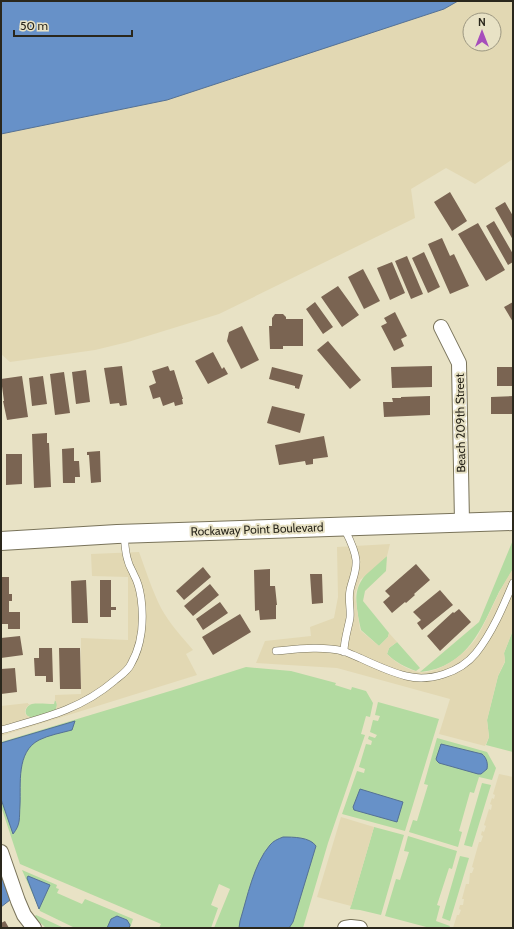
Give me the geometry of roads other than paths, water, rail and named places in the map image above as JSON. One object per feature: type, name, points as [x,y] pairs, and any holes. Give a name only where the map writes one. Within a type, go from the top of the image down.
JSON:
[{"type":"street","name":"Beach 209th Street","points":[[441,327],[459,363],[462,522]]},
{"type":"street","name":"Rockaway Point Boulevard","points":[[1,541],[124,534],[513,520]]},
{"type":"street","points":[[1,852],[24,915],[34,928]]},
{"type":"street","points":[[345,928],[360,928]]},
{"type":"lane","points":[[343,526],[353,548],[356,559],[356,570],[348,600],[350,618],[344,639],[344,652]]},
{"type":"lane","points":[[1,730],[57,714],[87,701],[105,689],[123,674],[131,664],[142,632],[142,616],[141,598],[138,584],[128,561],[124,534]]},
{"type":"lane","points":[[276,651],[310,649],[344,652],[406,676],[417,678],[445,674],[463,665],[475,654],[488,635],[513,583]]},
{"type":"water","points":[[1,1],[458,1],[444,9],[167,100],[1,134]]},
{"type":"water","points":[[75,721],[72,730],[51,735],[39,740],[26,752],[20,778],[19,821],[13,834],[1,799],[1,743]]},
{"type":"water","points":[[441,744],[482,754],[487,761],[487,769],[481,774],[478,774],[439,763],[436,759]]},
{"type":"water","points":[[360,789],[403,802],[397,822],[354,810],[353,807]]},
{"type":"water","points":[[283,837],[306,839],[316,846],[293,922],[289,928],[239,928],[248,892],[255,871],[264,852],[276,840]]},
{"type":"water","points":[[1,875],[10,900],[1,907]]},
{"type":"water","points":[[28,876],[50,885],[39,909],[27,878]]},
{"type":"water","points":[[117,916],[127,920],[130,925],[129,928],[107,928],[111,919]]}]
